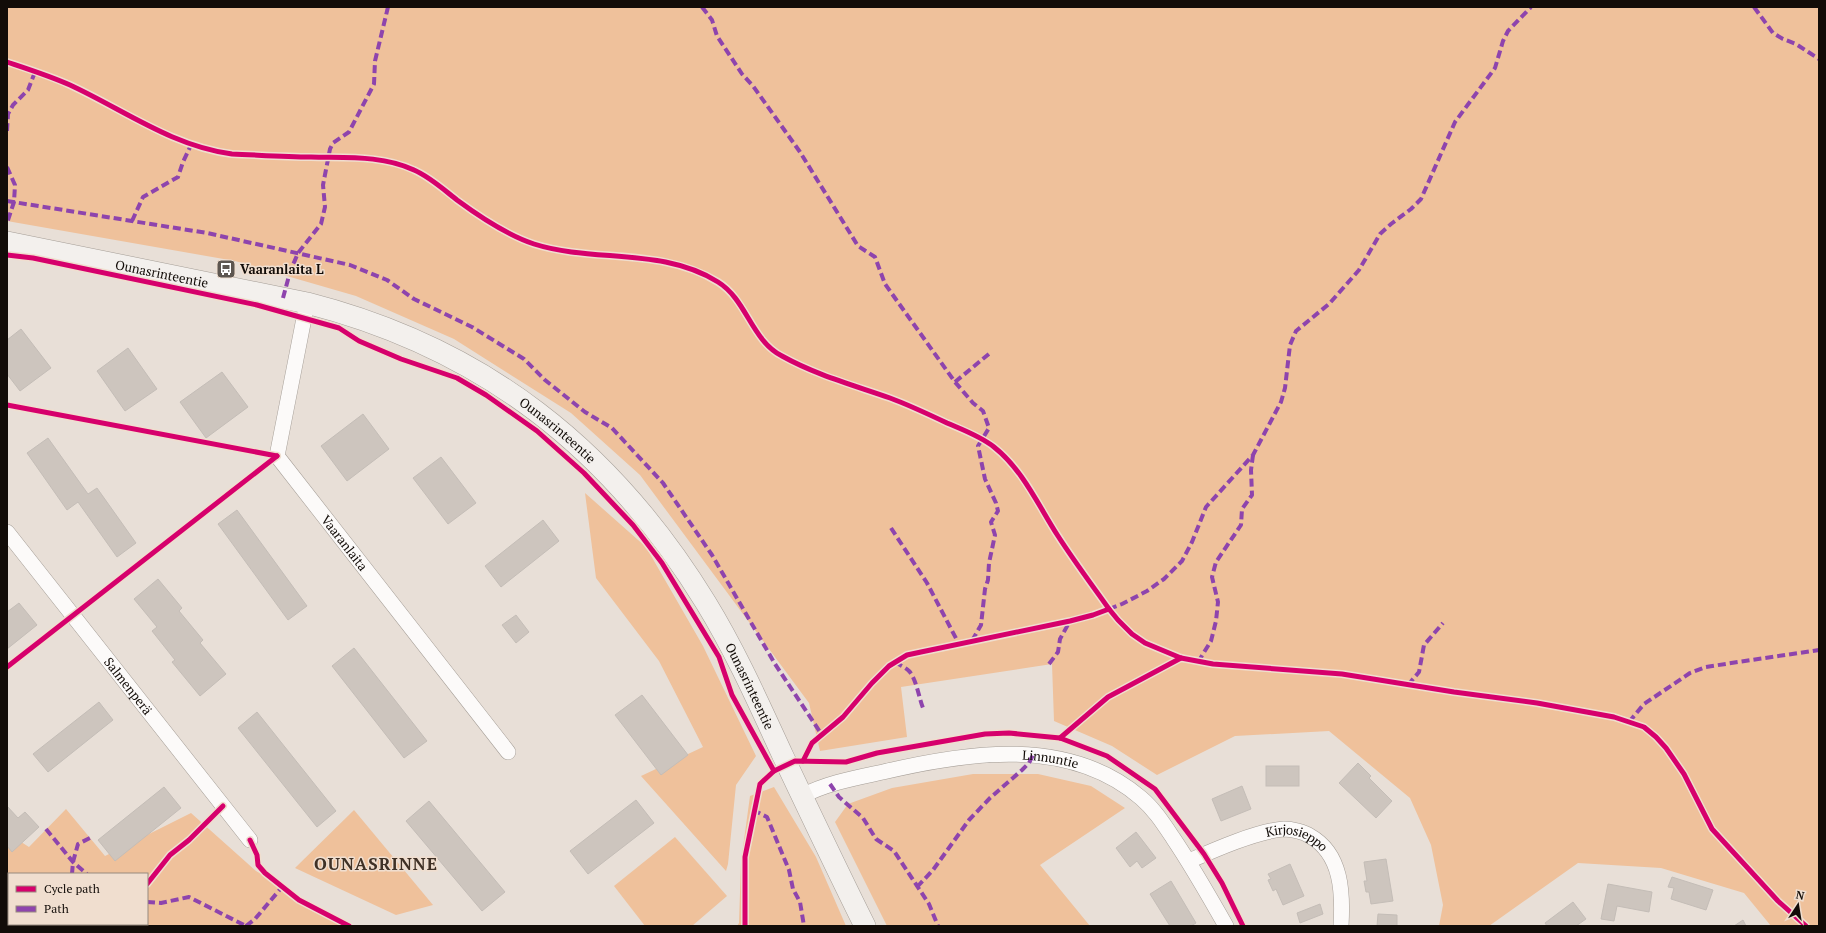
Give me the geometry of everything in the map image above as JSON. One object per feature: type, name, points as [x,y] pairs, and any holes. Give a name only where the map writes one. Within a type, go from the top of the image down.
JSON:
[{"type":"street","name":"Ounasrinteentie","points":[[7,242],[307,303],[356,316],[391,329],[490,378],[550,422],[582,448],[615,481],[671,549],[707,604],[742,668],[802,796],[866,926]]},
{"type":"street","name":"Vaaranlaita","points":[[307,303],[277,456],[508,752]]},
{"type":"street","name":"Salmenperä","points":[[7,532],[250,840]]},
{"type":"street","name":"Linnuntie","points":[[802,796],[830,784],[942,759],[1001,753],[1023,753],[1082,764],[1102,772],[1122,783],[1141,798],[1156,813],[1189,861],[1226,926]]},
{"type":"street","name":"Kirjosieppo","points":[[1189,861],[1267,832],[1286,829],[1305,833],[1321,842],[1332,857],[1341,892],[1341,926]]},
{"type":"shaded area","points":[[7,7],[1819,7],[1819,926],[1771,926],[1744,893],[1661,868],[1578,863],[1489,926],[1439,926],[1443,905],[1431,845],[1410,798],[1329,731],[1235,736],[1157,775],[1112,746],[1054,721],[1052,664],[901,687],[907,737],[820,751],[809,703],[640,475],[571,413],[454,339],[356,296],[235,261],[7,221]]},
{"type":"shaded area","points":[[585,493],[646,547],[703,646],[756,756],[736,785],[726,871],[641,776],[703,747],[659,661],[596,578]]},
{"type":"shaded area","points":[[973,774],[1038,774],[1091,786],[1125,808],[1040,865],[1090,926],[887,926],[835,822],[848,804],[892,788]]},
{"type":"shaded area","points":[[774,787],[816,857],[846,926],[737,926],[739,923],[741,862],[750,796]]},
{"type":"shaded area","points":[[66,809],[105,856],[191,813],[256,871],[350,926],[7,926],[7,833],[29,847]]},
{"type":"shaded area","points":[[354,810],[433,905],[396,915],[295,868]]},
{"type":"shaded area","points":[[675,837],[727,896],[692,926],[645,926],[614,886]]},
{"type":"building","points":[[21,329],[51,368],[20,391],[7,374],[7,340]]},
{"type":"building","points":[[128,348],[157,389],[125,411],[97,371]]},
{"type":"building","points":[[222,372],[248,407],[206,438],[180,402]]},
{"type":"building","points":[[363,414],[389,449],[347,481],[321,446]]},
{"type":"building","points":[[48,438],[88,494],[97,488],[136,543],[117,557],[78,502],[67,510],[27,453]]},
{"type":"building","points":[[441,457],[476,503],[448,524],[413,478]]},
{"type":"building","points":[[237,510],[307,606],[288,620],[218,524]]},
{"type":"building","points":[[543,520],[559,541],[501,587],[485,566]]},
{"type":"building","points":[[158,579],[182,608],[179,611],[203,640],[200,643],[226,674],[200,696],[172,662],[175,660],[152,631],[157,627],[134,599]]},
{"type":"building","points":[[19,603],[37,625],[7,649],[7,612]]},
{"type":"building","points":[[516,615],[529,632],[516,643],[502,625]]},
{"type":"building","points":[[354,648],[427,741],[404,758],[332,666]]},
{"type":"building","points":[[642,695],[688,755],[661,775],[615,715]]},
{"type":"building","points":[[99,702],[113,720],[48,772],[33,754]]},
{"type":"building","points":[[257,712],[336,811],[317,827],[238,728]]},
{"type":"building","points":[[1358,763],[1371,776],[1369,778],[1392,801],[1376,818],[1339,783]]},
{"type":"building","points":[[1266,766],[1299,766],[1299,786],[1266,786]]},
{"type":"building","points":[[1242,786],[1251,809],[1221,821],[1212,799]]},
{"type":"building","points":[[164,787],[181,808],[115,861],[98,840]]},
{"type":"building","points":[[636,800],[654,823],[588,874],[570,851]]},
{"type":"building","points":[[429,801],[505,892],[482,911],[406,821]]},
{"type":"building","points":[[7,806],[18,818],[25,812],[39,827],[12,852],[7,846]]},
{"type":"building","points":[[1136,832],[1156,858],[1142,868],[1137,861],[1130,867],[1116,848]]},
{"type":"building","points":[[1386,859],[1393,901],[1371,904],[1369,892],[1366,892],[1364,881],[1367,881],[1364,862]]},
{"type":"building","points":[[1290,864],[1304,896],[1283,905],[1276,889],[1273,891],[1268,880],[1271,879],[1268,874]]},
{"type":"building","points":[[1672,877],[1713,890],[1706,910],[1671,899],[1674,888],[1668,887]]},
{"type":"building","points":[[1171,881],[1196,923],[1191,926],[1170,926],[1150,894]]},
{"type":"building","points":[[1608,884],[1652,892],[1649,912],[1617,906],[1614,921],[1601,919]]},
{"type":"building","points":[[1573,902],[1586,919],[1576,926],[1547,926],[1545,923]]},
{"type":"building","points":[[1320,904],[1323,914],[1300,923],[1297,913]]},
{"type":"building","points":[[1378,914],[1397,915],[1397,926],[1377,926]]},
{"type":"building","points":[[1743,920],[1746,926],[1734,926]]},
{"type":"marked path","points":[[283,298],[290,272],[298,253],[321,224],[325,207],[323,185],[330,149],[333,143],[349,132],[374,84],[375,61],[388,7]]},
{"type":"marked path","points":[[702,7],[712,20],[717,36],[742,74],[753,86],[800,152],[858,246],[875,257],[885,284],[955,382],[973,403],[983,411],[989,428],[978,446],[985,479],[998,511],[991,522],[995,535],[989,563],[981,625],[972,641]]},
{"type":"marked path","points":[[1109,609],[1147,591],[1164,579],[1182,561],[1192,542],[1206,507],[1253,455],[1281,402],[1285,388],[1290,345],[1296,331],[1329,304],[1359,270],[1380,234],[1421,199],[1455,122],[1495,68],[1503,41],[1508,31],[1531,7]]},
{"type":"marked path","points":[[1754,7],[1773,33],[1796,44],[1819,59]]},
{"type":"marked path","points":[[7,131],[8,114],[13,105],[28,90],[35,72]]},
{"type":"marked path","points":[[132,221],[143,197],[178,177],[191,145]]},
{"type":"marked path","points":[[7,167],[15,185],[14,202],[7,223]]},
{"type":"marked path","points":[[7,201],[207,233],[350,265],[387,280],[414,299],[472,327],[524,359],[545,380],[585,412],[612,428],[663,483],[712,555],[775,664],[822,735]]},
{"type":"marked path","points":[[955,382],[990,353]]},
{"type":"marked path","points":[[1198,662],[1211,641],[1216,621],[1218,602],[1212,577],[1216,562],[1241,525],[1242,509],[1252,495],[1251,470],[1253,455]]},
{"type":"marked path","points":[[891,528],[927,583],[959,644]]},
{"type":"marked path","points":[[1049,664],[1058,652],[1060,639],[1070,621]]},
{"type":"marked path","points":[[1408,685],[1419,672],[1424,645],[1443,623]]},
{"type":"marked path","points":[[1629,722],[1644,704],[1690,673],[1706,667],[1819,650]]},
{"type":"marked path","points":[[895,662],[911,674],[923,708]]},
{"type":"marked path","points":[[917,887],[933,870],[969,820],[990,798],[1029,763],[1033,755]]},
{"type":"marked path","points":[[830,784],[839,797],[863,818],[876,839],[894,851],[929,904],[938,926]]},
{"type":"marked path","points":[[753,810],[767,817],[789,870],[793,889],[800,902],[804,926]]},
{"type":"marked path","points":[[46,829],[73,862],[86,873]]},
{"type":"marked path","points":[[72,873],[73,862],[78,844],[90,838]]},
{"type":"marked path","points":[[246,926],[255,919],[282,887]]},
{"type":"marked path","points":[[148,902],[161,903],[189,897],[246,926]]},
{"type":"cycle path","points":[[7,62],[62,82],[149,126],[210,150],[232,154],[363,158],[402,165],[431,180],[484,219],[504,231],[534,244],[557,250],[651,260],[674,264],[696,271],[718,282],[728,290],[736,299],[763,340],[782,356],[821,374],[890,398],[911,407],[971,434],[994,447],[1022,477],[1064,545],[1109,609],[1132,634],[1145,643],[1181,658],[1213,664],[1342,674],[1454,692],[1537,703],[1614,717],[1644,727],[1666,748],[1684,774],[1712,829],[1778,901],[1806,926]]},
{"type":"cycle path","points":[[7,255],[33,258],[257,305],[339,328],[359,341],[401,359],[457,378],[486,395],[537,431],[584,473],[633,525],[662,563],[719,657],[732,695],[774,771]]},
{"type":"cycle path","points":[[7,405],[277,456]]},
{"type":"cycle path","points":[[7,667],[277,456]]},
{"type":"cycle path","points":[[803,761],[812,743],[843,717],[872,683],[889,666],[907,655],[1070,621],[1109,609]]},
{"type":"cycle path","points":[[1060,738],[1108,697],[1181,658]]},
{"type":"cycle path","points":[[745,926],[745,857],[760,784],[774,771],[795,761],[846,762],[877,753],[985,734],[1009,733],[1060,738],[1107,756],[1155,789],[1204,854],[1222,883],[1243,926]]},
{"type":"cycle path","points":[[148,883],[170,855],[189,840],[223,806]]},
{"type":"cycle path","points":[[250,840],[257,855],[258,865],[265,873],[299,900],[349,926]]},
{"type":"place","name":"Vaaranlaita L","points":[[226,269]]},
{"type":"district","name":"OUNASRINNE","points":[[376,863]]}]
